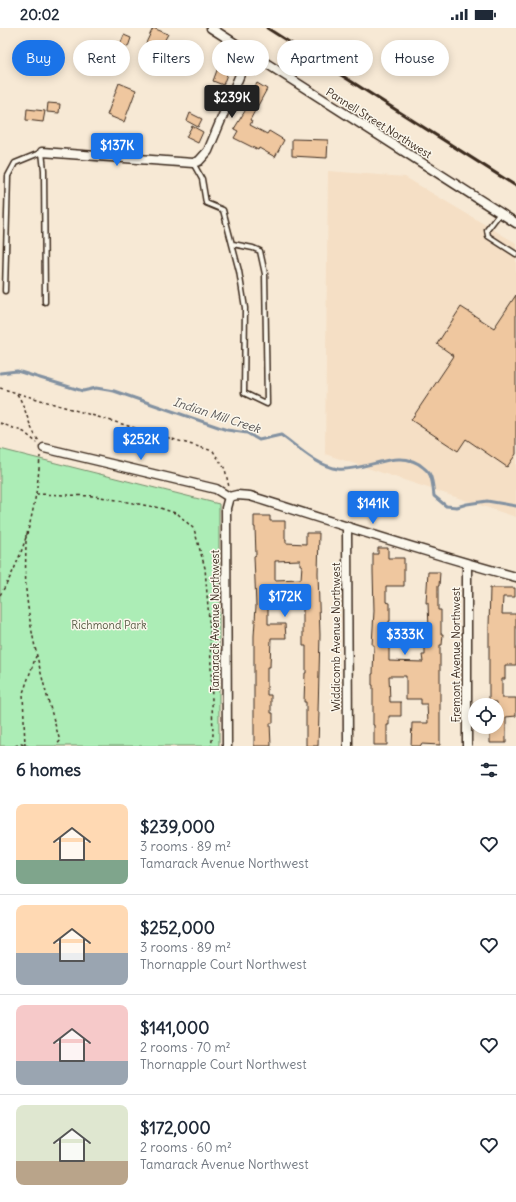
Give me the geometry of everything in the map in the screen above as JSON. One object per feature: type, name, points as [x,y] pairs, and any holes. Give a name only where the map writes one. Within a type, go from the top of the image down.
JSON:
[{"type":"street","name":"Pannell Street Northwest","points":[[211,28],[229,40]]},
{"type":"street","name":"Pannell Street Northwest","points":[[269,66],[516,223]]},
{"type":"street","points":[[42,152],[193,163],[199,161],[208,151],[239,76]]},
{"type":"street","points":[[42,447],[216,489],[229,496],[250,496],[467,564],[516,577]]},
{"type":"street","name":"Tamarack Avenue Northwest","points":[[227,746],[226,508],[229,496]]},
{"type":"street","name":"Widdicomb Avenue Northwest","points":[[347,527],[348,746]]},
{"type":"street","name":"Fremont Avenue Northwest","points":[[467,564],[467,746]]},
{"type":"lane","points":[[5,291],[8,176],[15,163],[42,152],[44,170],[45,302]]},
{"type":"lane","points":[[193,163],[202,179],[206,203],[223,210],[239,271],[245,308],[244,393],[267,404],[265,274],[260,251],[233,244]]},
{"type":"lane","points":[[500,212],[487,230],[488,236],[516,254]]},
{"type":"path","points":[[0,388],[213,451],[225,469],[228,481],[229,496]]},
{"type":"path","points":[[0,595],[11,576],[26,535],[36,494],[42,447],[30,425],[23,404],[16,393]]},
{"type":"path","points":[[0,424],[24,432],[42,447]]},
{"type":"path","points":[[36,494],[95,496],[160,508],[178,514],[194,529],[204,568],[210,634],[213,735],[211,746]]},
{"type":"path","points":[[26,535],[26,589],[36,656],[48,703],[60,741],[56,746]]},
{"type":"path","points":[[25,746],[23,693],[36,656]]},
{"type":"path","points":[[15,746],[21,744],[28,746]]},
{"type":"shaded area","points":[[328,171],[405,177],[516,243],[516,517],[325,454]]},
{"type":"green space","name":"Richmond Park","points":[[0,449],[219,504],[219,746],[0,746]]},
{"type":"building","points":[[153,28],[168,34],[165,40],[147,40]]},
{"type":"building","points":[[124,35],[131,38],[130,41],[122,40]]},
{"type":"building","points":[[215,76],[226,76],[223,85],[213,81]]},
{"type":"building","points":[[119,83],[136,90],[124,122],[107,115]]},
{"type":"building","points":[[257,83],[267,89],[250,120],[252,121],[250,125],[267,134],[269,131],[284,140],[275,157],[259,148],[258,150],[234,138],[238,131],[234,129],[248,106],[245,105]]},
{"type":"building","points":[[48,103],[60,104],[59,113],[47,112]]},
{"type":"building","points":[[27,109],[45,111],[43,122],[26,120]]},
{"type":"building","points":[[190,113],[202,119],[198,127],[187,121]]},
{"type":"building","points":[[192,126],[203,132],[198,143],[186,137]]},
{"type":"building","points":[[292,139],[328,140],[327,158],[292,156]]},
{"type":"building","points":[[516,295],[516,454],[507,467],[466,439],[458,451],[411,420],[454,356],[437,344],[461,307],[494,328]]},
{"type":"building","points":[[254,516],[270,516],[270,521],[285,521],[286,543],[306,544],[306,533],[319,533],[318,573],[320,635],[318,746],[306,746],[306,702],[304,702],[306,646],[303,646],[303,597],[289,597],[289,591],[271,590],[271,606],[268,606],[268,624],[285,624],[286,638],[271,638],[270,667],[267,667],[267,695],[271,695],[271,713],[273,713],[273,723],[270,723],[271,746],[254,746],[254,636],[256,606],[254,556],[256,555]],"holes":[[[300,560],[300,565],[302,565],[301,579],[275,580],[275,561]]]},
{"type":"building","points":[[378,548],[388,548],[388,558],[404,558],[404,586],[386,586],[386,602],[390,603],[389,661],[423,662],[422,655],[425,655],[425,639],[409,638],[409,630],[429,630],[428,603],[426,603],[428,572],[440,572],[438,586],[438,610],[441,610],[441,634],[443,634],[442,645],[440,645],[440,745],[421,744],[421,746],[411,746],[412,723],[428,723],[427,704],[421,704],[421,699],[406,699],[406,676],[389,676],[390,702],[401,702],[401,716],[389,716],[389,725],[387,725],[387,745],[374,745],[372,685],[374,645],[372,645],[374,611],[373,554],[378,554]]},
{"type":"building","points":[[490,588],[515,588],[515,597],[503,597],[502,614],[516,614],[516,665],[505,665],[505,679],[502,679],[502,698],[489,698]]},
{"type":"building","points":[[504,698],[516,698],[516,716],[506,717],[506,743],[490,743],[490,734],[504,734]]},
{"type":"waterway","name":"Indian Mill Creek","points":[[0,373],[17,371],[83,391],[96,388],[114,391],[227,430],[247,433],[259,440],[281,435],[315,460],[338,469],[349,469],[382,461],[404,459],[415,462],[429,473],[432,480],[434,496],[446,506],[457,507],[487,501],[516,506]]},
{"type":"railway","points":[[267,28],[516,186]]}]
